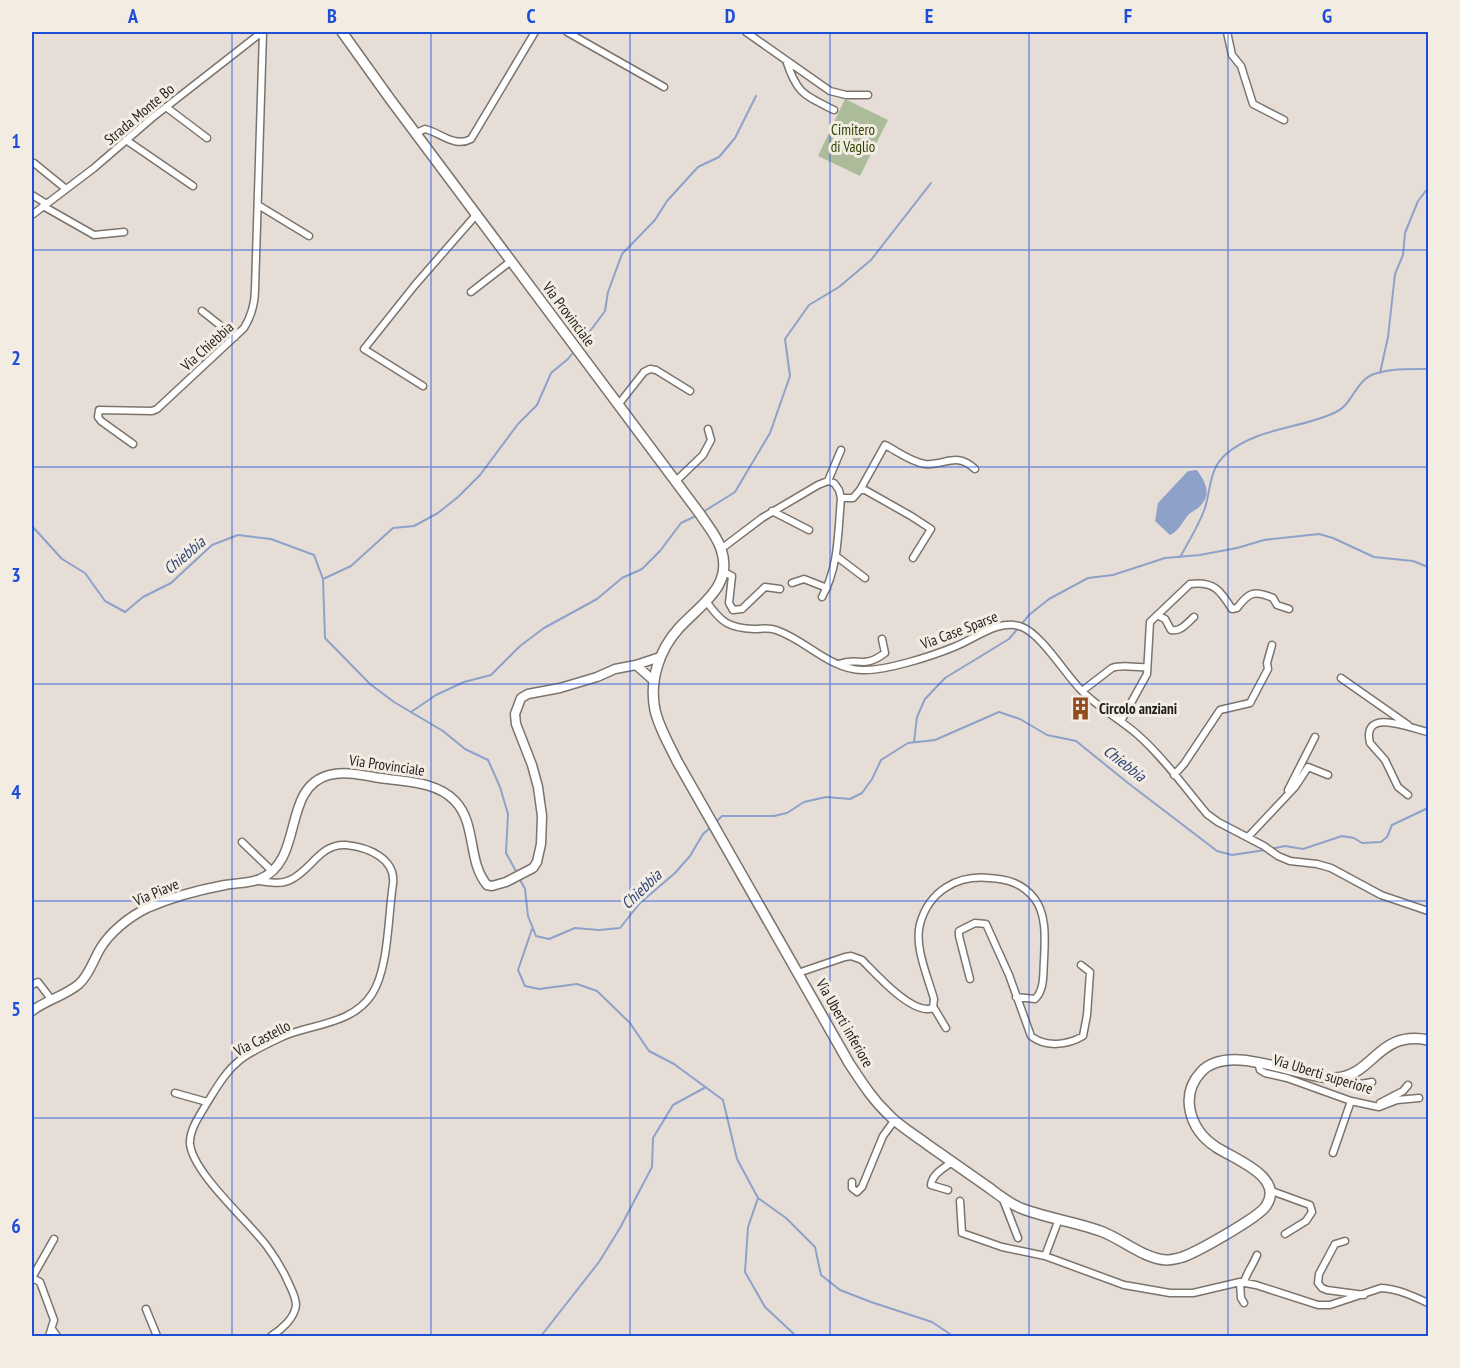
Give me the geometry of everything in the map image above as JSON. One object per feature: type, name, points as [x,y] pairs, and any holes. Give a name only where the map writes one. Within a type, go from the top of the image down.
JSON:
[{"type":"main road","name":"Via Provinciale","points":[[342,32],[700,514],[721,549]]},
{"type":"main road","points":[[721,549],[724,572]]},
{"type":"main road","name":"Via Uberti inferiore","points":[[724,572],[718,588],[677,630],[660,657],[654,681],[655,709],[676,761],[873,1099],[894,1121],[1022,1209],[1083,1224],[1112,1236],[1143,1254],[1158,1259],[1180,1258],[1256,1215],[1267,1205],[1269,1190]]},
{"type":"main road","name":"Via Uberti superiore","points":[[1269,1190],[1267,1183],[1259,1174],[1215,1147],[1202,1134],[1188,1108],[1193,1082],[1203,1070],[1225,1061],[1258,1062],[1310,1075],[1334,1078],[1353,1073],[1391,1044],[1403,1039],[1413,1037],[1428,1040]]},
{"type":"street","name":"Strada Monte Bo","points":[[32,214],[263,32]]},
{"type":"street","name":"Via Chiebbia","points":[[133,444],[101,422],[98,417],[99,410],[152,411],[157,409],[244,328],[255,305],[263,32]]},
{"type":"street","points":[[416,133],[425,129],[455,142],[465,143],[471,140],[535,32]]},
{"type":"street","points":[[567,32],[664,87]]},
{"type":"street","points":[[746,32],[830,91],[846,95],[868,95]]},
{"type":"street","points":[[1227,32],[1232,55],[1241,66],[1253,104],[1284,120]]},
{"type":"street","points":[[785,59],[791,76],[803,94],[834,110]]},
{"type":"street","points":[[165,107],[207,138]]},
{"type":"street","points":[[126,140],[193,186]]},
{"type":"street","points":[[34,163],[66,189]]},
{"type":"street","points":[[32,195],[94,235],[124,232]]},
{"type":"street","points":[[258,205],[309,236]]},
{"type":"street","points":[[423,386],[364,349],[415,285],[477,215]]},
{"type":"street","points":[[471,292],[511,261]]},
{"type":"street","points":[[202,311],[235,336]]},
{"type":"street","points":[[618,405],[644,372],[650,369],[656,370],[690,391]]},
{"type":"street","points":[[675,482],[703,455],[711,440],[708,429]]},
{"type":"street","points":[[841,498],[853,498],[860,490],[885,445],[923,464],[960,460],[975,470]]},
{"type":"street","points":[[721,549],[772,511],[828,481],[842,450]]},
{"type":"street","points":[[822,597],[833,574],[841,498],[834,483],[828,481]]},
{"type":"street","points":[[860,490],[865,490],[891,503],[931,529],[913,558]]},
{"type":"street","points":[[772,511],[809,530]]},
{"type":"street","points":[[836,556],[865,578]]},
{"type":"street","points":[[724,572],[732,576],[729,603],[733,610],[742,609],[765,587],[780,589]]},
{"type":"street","points":[[792,583],[804,579],[827,588]]},
{"type":"street","points":[[1121,721],[1147,674],[1150,622],[1190,585],[1217,588],[1232,609],[1237,608],[1246,596],[1254,593],[1273,598],[1277,605],[1289,609]]},
{"type":"street","name":"Via Case Sparse","points":[[706,601],[716,615],[732,627],[756,629],[765,627],[778,630],[830,661],[861,670],[891,667],[953,648],[990,630],[1007,625],[1025,629],[1034,635],[1082,691],[1139,736],[1207,813],[1218,822],[1290,861],[1331,868],[1381,895],[1428,911]]},
{"type":"street","points":[[1159,616],[1165,619],[1174,631],[1179,630],[1194,617]]},
{"type":"street","points":[[839,664],[847,660],[866,663],[874,661],[885,653],[882,639]]},
{"type":"street","points":[[1174,775],[1184,764],[1220,710],[1250,703],[1268,669],[1267,663],[1272,645]]},
{"type":"street","name":"Via Provinciale","points":[[259,880],[281,861],[288,847],[301,800],[310,785],[330,775],[346,773],[434,787],[446,794],[463,811],[478,869],[487,885],[492,886],[525,873],[537,862],[541,844],[542,816],[532,765],[516,724],[515,714],[518,703],[528,694],[560,688],[615,669],[636,666],[660,657]]},
{"type":"street","points":[[636,666],[654,681]]},
{"type":"street","points":[[1082,691],[1117,666],[1147,667]]},
{"type":"street","points":[[1341,678],[1414,728]]},
{"type":"street","points":[[1408,795],[1398,787],[1385,760],[1370,743],[1372,727],[1384,721],[1428,732]]},
{"type":"street","points":[[1285,796],[1316,737]]},
{"type":"street","points":[[1248,837],[1295,787],[1308,767],[1328,775]]},
{"type":"street","points":[[242,842],[272,871]]},
{"type":"street","name":"Via Castello","points":[[259,880],[277,883],[291,880],[331,847],[346,845],[377,854],[388,863],[393,879],[390,920],[379,977],[372,994],[358,1010],[338,1020],[283,1037],[240,1059],[224,1076],[194,1124],[190,1144],[196,1161],[206,1176],[266,1245],[283,1271],[296,1304],[293,1317],[271,1336]]},
{"type":"street","points":[[946,1028],[934,1008],[934,999],[919,941],[920,925],[927,905],[937,892],[954,882],[969,878],[1007,879],[1022,886],[1035,899],[1043,918],[1045,940],[1041,992],[1035,999],[1016,997]]},
{"type":"street","name":"Via Piave","points":[[32,1011],[78,985],[87,975],[109,936],[119,926],[144,909],[199,890],[259,880]]},
{"type":"street","points":[[970,979],[959,931],[975,923],[986,924],[1010,975],[1031,1036],[1049,1044],[1075,1040],[1083,1036],[1087,1015],[1089,972],[1081,965]]},
{"type":"street","points":[[798,973],[851,956],[862,960],[912,1005],[926,1010],[934,1008]]},
{"type":"street","points":[[32,985],[38,982],[51,999]]},
{"type":"street","name":"Via Uberti superiore","points":[[1258,1062],[1260,1070],[1265,1073],[1287,1078],[1351,1101],[1379,1107],[1397,1100],[1419,1098]]},
{"type":"street","points":[[1334,1078],[1343,1084],[1353,1086],[1372,1082]]},
{"type":"street","points":[[1374,1106],[1403,1091],[1408,1085]]},
{"type":"street","points":[[175,1093],[207,1102]]},
{"type":"street","points":[[1333,1153],[1351,1101]]},
{"type":"street","points":[[852,1182],[852,1188],[857,1192],[862,1187],[883,1136],[894,1121]]},
{"type":"street","points":[[948,1190],[931,1185],[931,1181],[952,1162]]},
{"type":"street","points":[[1269,1190],[1310,1205],[1312,1212],[1306,1221],[1285,1234]]},
{"type":"street","points":[[1002,1197],[1018,1238]]},
{"type":"street","points":[[960,1201],[962,1233],[1002,1246],[1045,1256],[1124,1285],[1170,1293],[1194,1293],[1242,1282],[1256,1284],[1318,1305],[1330,1305],[1387,1288],[1428,1302]]},
{"type":"street","points":[[1045,1256],[1059,1219]]},
{"type":"street","points":[[49,1336],[54,1320],[40,1282],[33,1280],[33,1276],[54,1239]]},
{"type":"street","points":[[1346,1241],[1335,1244],[1319,1274],[1318,1283],[1327,1290],[1364,1295]]},
{"type":"street","points":[[1244,1303],[1241,1298],[1242,1282],[1257,1254]]},
{"type":"street","points":[[146,1309],[157,1336]]},
{"type":"street","points":[[52,1329],[57,1336]]},
{"type":"green space","name":"Cimitero di Vaglio","points":[[845,99],[888,120],[860,176],[818,156]]},
{"type":"water","points":[[1197,470],[1205,483],[1207,492],[1204,501],[1170,535],[1155,521],[1158,503],[1188,471]]},
{"type":"waterway","points":[[579,346],[605,311],[608,292],[622,254],[655,220],[667,201],[698,167],[719,157],[735,138],[756,96]]},
{"type":"waterway","points":[[703,512],[735,492],[770,433],[790,376],[785,339],[809,305],[839,287],[871,260],[931,183]]},
{"type":"waterway","points":[[1380,373],[1388,337],[1395,274],[1403,255],[1405,233],[1418,201],[1428,188]]},
{"type":"waterway","points":[[323,579],[351,566],[393,528],[414,526],[438,513],[458,497],[480,475],[518,424],[537,405],[551,373],[575,350]]},
{"type":"waterway","points":[[1180,557],[1203,514],[1213,472],[1226,454],[1252,438],[1323,418],[1336,412],[1346,404],[1363,381],[1374,374],[1394,370],[1428,369]]},
{"type":"waterway","points":[[411,712],[436,695],[464,682],[491,675],[520,646],[544,628],[597,599],[622,578],[642,569],[660,551],[681,523],[698,515]]},
{"type":"waterway","name":"Chiebbia","points":[[32,526],[62,559],[85,573],[105,601],[125,612],[143,597],[171,583],[212,545],[238,535],[271,539],[314,555],[323,579],[325,638],[370,684],[394,702],[443,731],[465,749],[488,760],[500,787],[508,814],[506,853],[517,873]]},
{"type":"waterway","points":[[914,742],[917,717],[925,699],[945,678],[1009,639],[1029,615],[1049,599],[1088,578],[1113,575],[1165,558],[1200,555],[1264,540],[1319,534],[1374,557],[1413,561],[1428,567]]},
{"type":"waterway","name":"Chiebbia","points":[[715,823],[722,816],[774,816],[787,813],[804,802],[826,797],[850,799],[862,793],[881,760],[908,743],[935,740],[999,712],[1020,719],[1047,735],[1076,741],[1217,851],[1232,855],[1265,850]]},
{"type":"waterway","name":"Chiebbia","points":[[1270,849],[1285,846],[1303,849],[1342,836],[1354,838],[1362,843],[1381,842],[1387,837],[1392,825],[1428,808]]},
{"type":"waterway","name":"Chiebbia","points":[[519,878],[525,889],[528,916],[536,936],[549,939],[575,928],[599,930],[620,928],[640,903],[675,873],[690,856],[703,834],[711,827]]},
{"type":"waterway","points":[[532,929],[518,970],[525,986],[539,989],[577,984],[597,991],[630,1023],[649,1051],[674,1064],[723,1100],[737,1159],[758,1198],[786,1218],[815,1247],[821,1275],[840,1290],[932,1322],[953,1336]]},
{"type":"waterway","points":[[541,1336],[599,1262],[620,1228],[652,1167],[653,1138],[673,1105],[706,1087]]},
{"type":"waterway","points":[[758,1198],[748,1227],[745,1272],[765,1307],[796,1336]]},
{"type":"place","name":"Circolo anziani","points":[[1081,708]]}]
